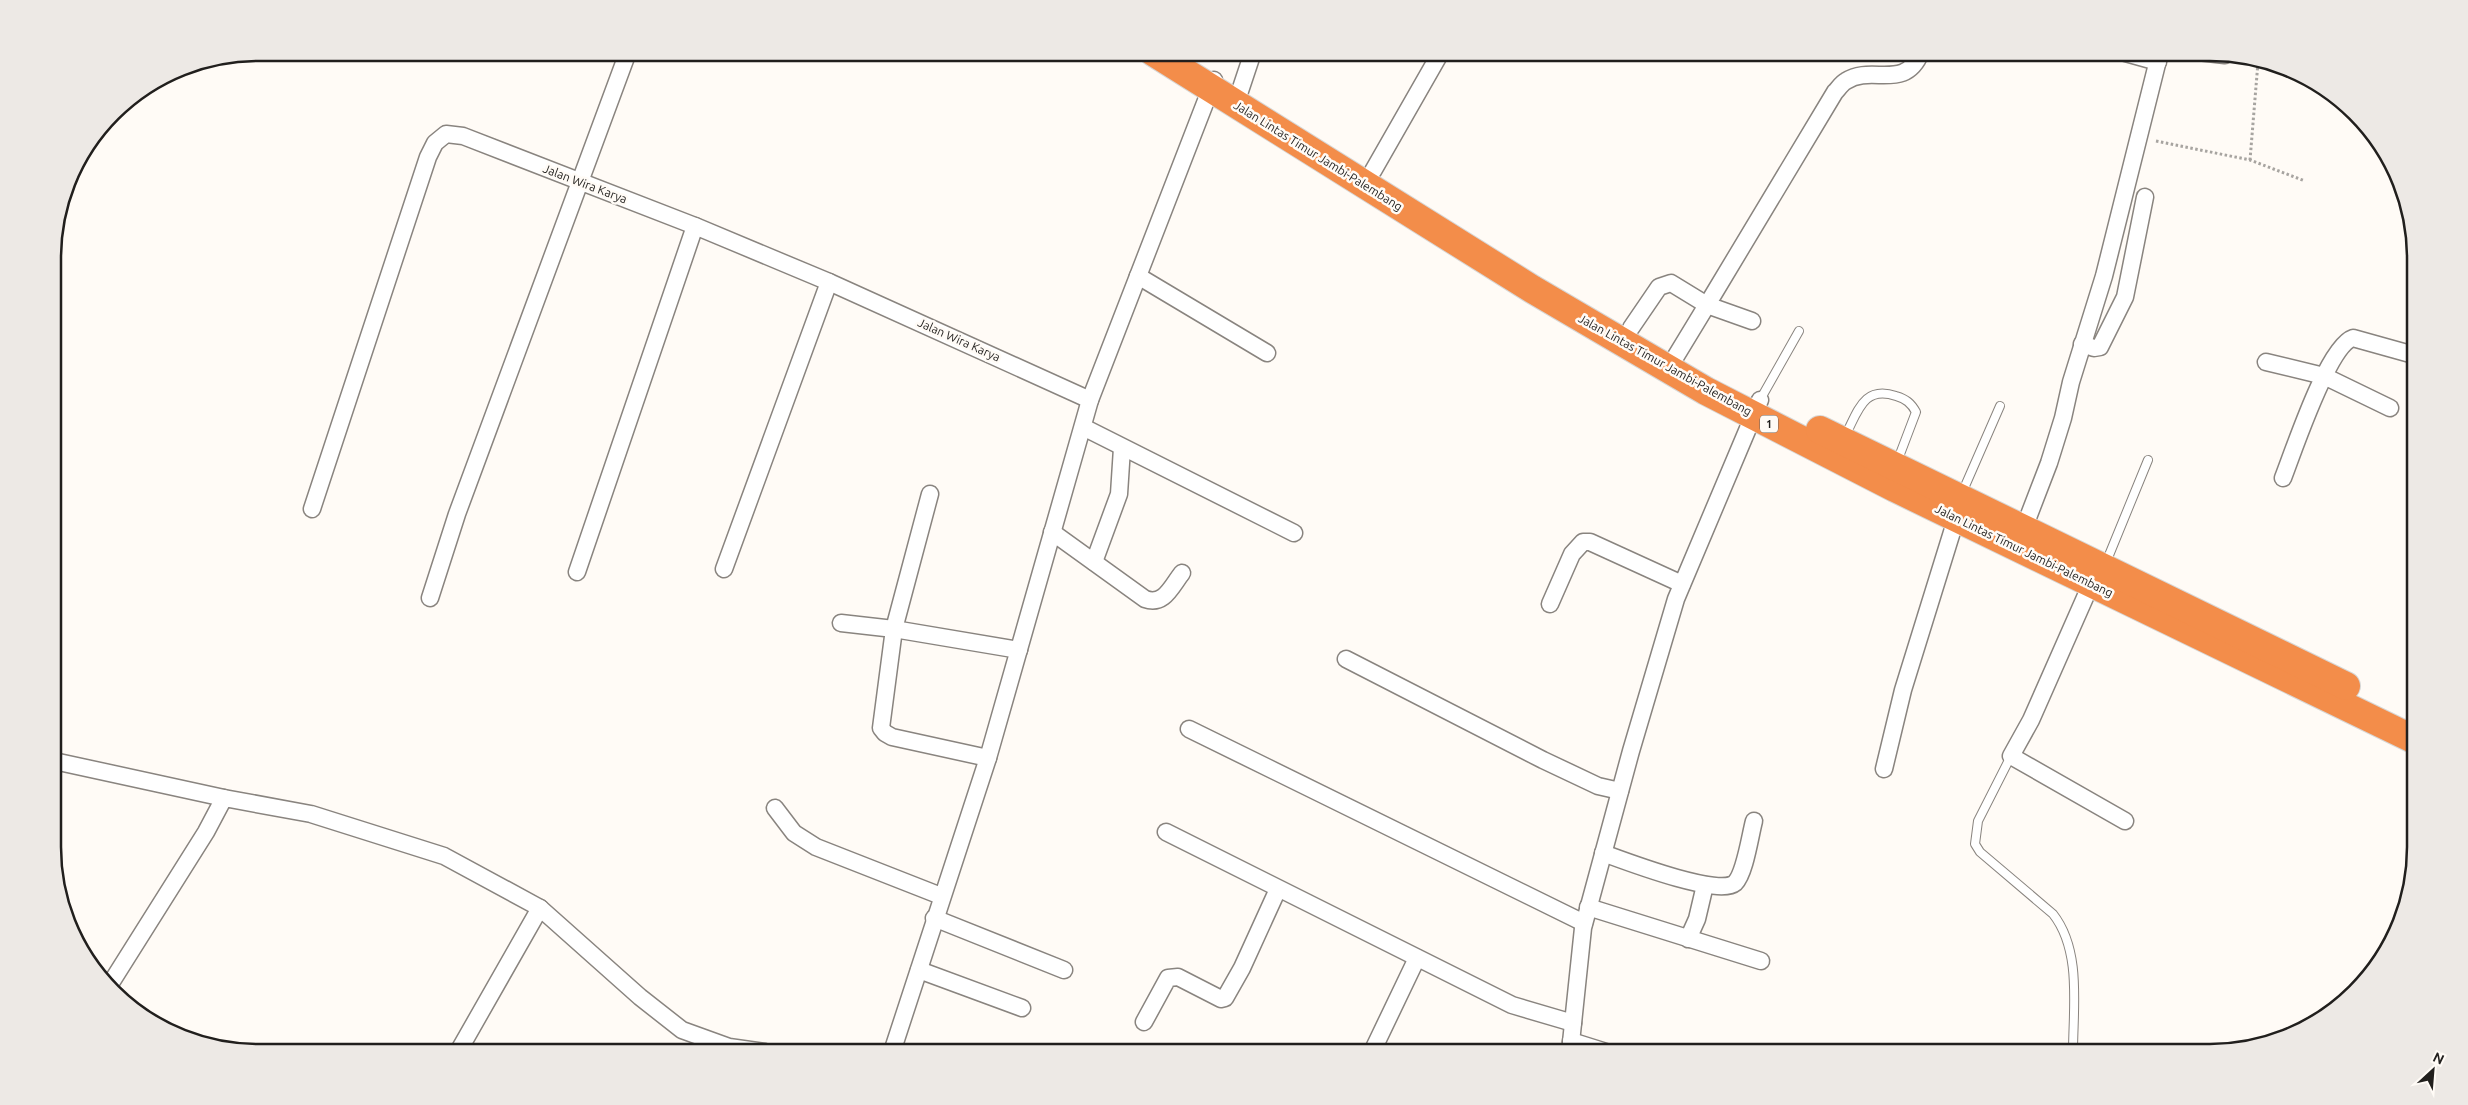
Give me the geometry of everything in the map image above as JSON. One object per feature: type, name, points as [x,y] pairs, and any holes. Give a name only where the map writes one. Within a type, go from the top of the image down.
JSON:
[{"type":"highway","name":"Jalan Lintas Timur Jambi-Palembang","points":[[1171,61],[1213,82],[1532,289],[1706,391],[1842,440],[1896,466],[1958,508],[2024,528],[2098,575],[2407,736]]},
{"type":"highway","name":"Jalan Lintas Timur Jambi-Palembang","points":[[1190,61],[1213,82],[1240,91],[1710,376],[1756,408],[2098,575],[2407,716]]},
{"type":"street","points":[[430,598],[456,514],[625,61]]},
{"type":"street","points":[[1240,91],[1250,61]]},
{"type":"street","points":[[1373,171],[1436,61]]},
{"type":"street","points":[[1676,356],[1840,87],[1845,81],[1858,76],[1883,76],[1904,73],[1914,66],[1916,61]]},
{"type":"street","points":[[2024,528],[2055,445],[2082,344],[2104,276],[2158,61]]},
{"type":"street","points":[[895,1044],[941,896],[988,758],[1090,400],[1213,82]]},
{"type":"street","name":"Jalan Wira Karya","points":[[312,509],[342,424],[428,157],[435,143],[446,134],[463,136],[695,226],[829,282],[1090,400]]},
{"type":"street","points":[[2082,344],[2094,348],[2100,347],[2124,297],[2144,197]]},
{"type":"street","points":[[577,572],[695,226]]},
{"type":"street","points":[[1138,276],[1267,353]]},
{"type":"street","points":[[724,570],[829,282]]},
{"type":"street","points":[[1631,328],[1654,294],[1666,283],[1682,288],[1706,305],[1752,322]]},
{"type":"street","points":[[2283,478],[2324,376],[2335,353],[2346,340],[2353,338],[2407,352]]},
{"type":"street","points":[[2266,362],[2324,376],[2390,408]]},
{"type":"street","points":[[1571,1044],[1584,923],[1620,791],[1682,584],[1756,408]]},
{"type":"street","points":[[1083,427],[1294,533]]},
{"type":"street","points":[[1094,562],[1119,494],[1122,448]]},
{"type":"street","points":[[930,494],[894,628],[881,728],[885,733],[988,758]]},
{"type":"street","points":[[1884,769],[1903,690],[1958,508]]},
{"type":"street","points":[[1052,532],[1145,599],[1153,602],[1158,602],[1164,597],[1182,573]]},
{"type":"street","points":[[1550,604],[1572,554],[1583,542],[1590,542],[1682,584]]},
{"type":"street","points":[[2098,575],[2030,720],[2011,756],[2125,821]]},
{"type":"street","points":[[841,623],[894,628],[1019,650]]},
{"type":"street","points":[[1346,659],[1543,760],[1598,786],[1620,791]]},
{"type":"street","points":[[1189,729],[1584,923]]},
{"type":"street","points":[[61,763],[224,798],[311,814],[444,856],[540,908],[640,997],[682,1030],[721,1044]]},
{"type":"street","points":[[113,980],[206,832],[224,798]]},
{"type":"street","points":[[775,808],[794,833],[816,847],[941,896]]},
{"type":"street","points":[[1603,853],[1705,885],[1719,888],[1729,886],[1736,882],[1741,872],[1754,821]]},
{"type":"street","points":[[1166,832],[1512,1005],[1573,1022]]},
{"type":"street","points":[[1688,939],[1696,919],[1705,885]]},
{"type":"street","points":[[1144,1022],[1163,984],[1168,978],[1178,977],[1221,999],[1225,998],[1242,968],[1278,889]]},
{"type":"street","points":[[1588,907],[1761,961]]},
{"type":"street","points":[[463,1044],[540,908]]},
{"type":"street","points":[[934,918],[1064,970]]},
{"type":"street","points":[[1376,1044],[1417,958]]},
{"type":"street","points":[[918,970],[1022,1008]]},
{"type":"lane","points":[[1756,408],[1799,331]]},
{"type":"lane","points":[[1842,440],[1861,405],[1874,393],[1883,392],[1904,399],[1912,404],[1916,412],[1896,466]]},
{"type":"lane","points":[[1958,508],[2000,406]]},
{"type":"lane","points":[[2098,575],[2148,460]]},
{"type":"lane","points":[[2011,756],[1978,821],[1975,844],[1980,852],[2053,914],[2062,926],[2070,947],[2074,990],[2073,1044]]},
{"type":"path","points":[[2250,160],[2258,67]]},
{"type":"path","points":[[2138,138],[2250,160],[2305,181]]}]
